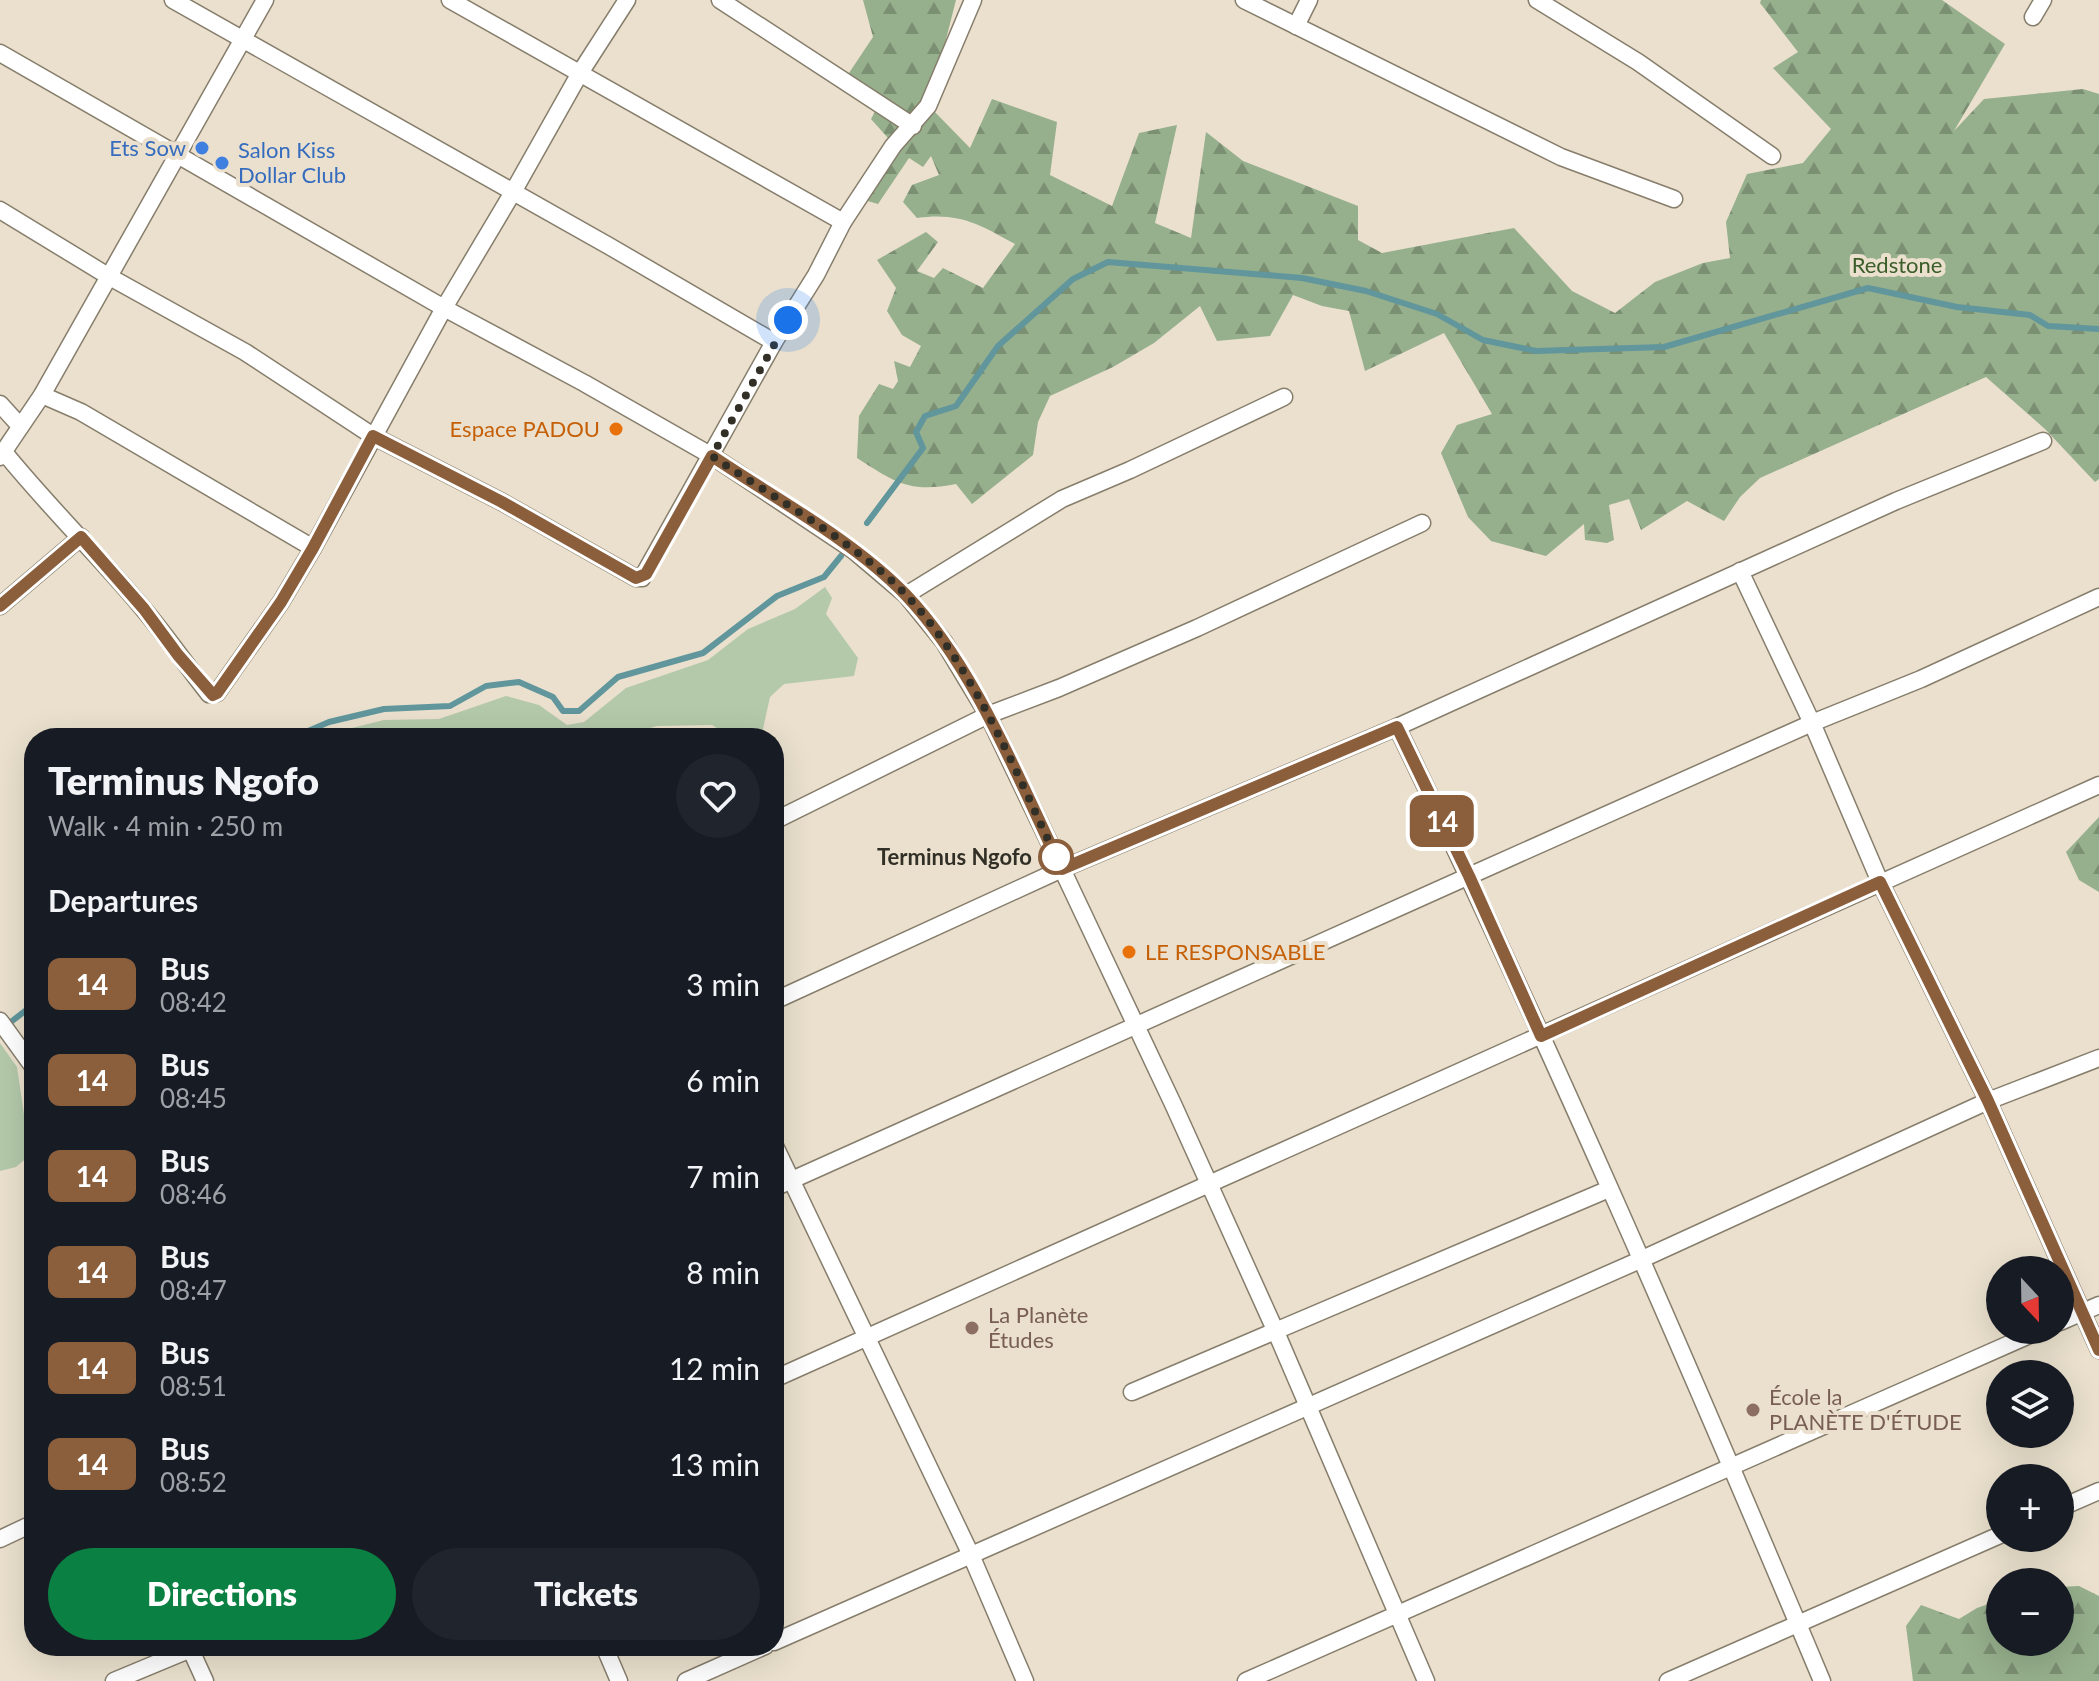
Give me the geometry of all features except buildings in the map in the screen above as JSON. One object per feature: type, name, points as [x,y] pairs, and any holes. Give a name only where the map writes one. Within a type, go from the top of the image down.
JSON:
[{"type":"street","points":[[173,0],[774,342]]},
{"type":"street","points":[[265,0],[42,395],[2,454],[81,537],[213,695],[281,602],[444,308],[580,73],[627,0]]},
{"type":"street","points":[[450,0],[843,222]]},
{"type":"street","points":[[720,0],[913,126]]},
{"type":"street","points":[[0,210],[108,276],[245,352],[373,436],[502,502],[636,578],[646,574],[843,222],[893,146],[928,106],[973,0]]},
{"type":"street","points":[[1244,0],[1561,157],[1674,199]]},
{"type":"street","points":[[1296,26],[1309,0]]},
{"type":"street","points":[[1537,0],[1638,62],[1772,156]]},
{"type":"street","points":[[2033,17],[2043,0]]},
{"type":"street","points":[[0,53],[444,308],[712,456],[853,550],[906,595],[944,642],[988,715],[1062,869],[1276,1332],[1426,1681]]},
{"type":"street","points":[[42,395],[81,412],[313,548]]},
{"type":"street","points":[[906,595],[1062,499],[1284,397]]},
{"type":"street","points":[[0,404],[20,426]]},
{"type":"street","points":[[784,996],[1062,869],[1397,727],[1896,501],[2043,441]]},
{"type":"street","points":[[784,816],[988,715],[1197,628],[1422,523]]},
{"type":"street","points":[[0,606],[81,537]]},
{"type":"street","points":[[1740,571],[1812,723],[1880,882],[1988,1101],[2099,1350]]},
{"type":"street","points":[[784,1184],[2099,597]]},
{"type":"street","points":[[1397,727],[1541,1036],[1731,1465],[1822,1681]]},
{"type":"street","points":[[784,1375],[2099,785]]},
{"type":"street","points":[[0,1021],[24,1054]]},
{"type":"street","points":[[784,1638],[1640,1260],[1988,1101],[2099,1058]]},
{"type":"street","points":[[784,1166],[971,1555],[1025,1681]]},
{"type":"street","points":[[1132,1392],[1609,1189]]},
{"type":"street","points":[[2074,1315],[2099,1305]]},
{"type":"street","points":[[1246,1681],[2009,1344]]},
{"type":"street","points":[[2074,1502],[2099,1491]]},
{"type":"street","points":[[0,1539],[24,1528]]},
{"type":"street","points":[[1668,1681],[1986,1541]]},
{"type":"street","points":[[114,1681],[172,1656]]},
{"type":"street","points":[[196,1656],[205,1681]]},
{"type":"street","points":[[608,1656],[619,1681]]},
{"type":"street","points":[[686,1681],[742,1656]]},
{"type":"green space","name":"Redstone","points":[[863,0],[956,0],[929,106],[970,148],[992,99],[1057,122],[1050,175],[1112,206],[1139,133],[1177,125],[1155,223],[1191,238],[1206,132],[1243,161],[1358,206],[1358,240],[1382,253],[1514,228],[1572,291],[1615,313],[1655,282],[1703,263],[1730,258],[1726,222],[1747,174],[1803,163],[1831,129],[1773,68],[1798,52],[1760,3],[1761,0],[1942,0],[2005,44],[1954,131],[1984,99],[2083,89],[2099,94],[2099,479],[2095,482],[2045,429],[1986,377],[1760,478],[1740,497],[1724,521],[1687,501],[1641,530],[1629,499],[1609,505],[1614,540],[1607,543],[1585,540],[1584,524],[1546,556],[1491,541],[1468,517],[1441,453],[1457,425],[1492,414],[1444,333],[1365,371],[1349,311],[1322,306],[1293,295],[1270,336],[1217,341],[1200,306],[1154,343],[1113,367],[1050,396],[1038,422],[1033,455],[972,504],[956,484],[926,487],[893,480],[857,458],[859,416],[879,384],[893,389],[898,381],[894,361],[910,367],[921,346],[902,335],[887,311],[896,288],[877,260],[926,232],[938,242],[917,271],[934,278],[943,268],[983,288],[1015,244],[957,218],[917,218],[903,202],[912,185],[939,175],[931,156],[923,167],[909,158],[878,204],[861,199],[896,147],[871,119],[878,106],[847,76],[873,37]]},
{"type":"green space","points":[[825,587],[832,598],[826,614],[858,658],[854,676],[784,684],[770,697],[763,728],[717,728],[712,725],[650,728],[352,728],[384,720],[439,719],[506,696],[539,705],[567,725],[584,722],[626,688],[708,660],[748,629],[795,609]]},
{"type":"green space","points":[[2099,817],[2099,892],[2079,880],[2066,852]]},
{"type":"green space","points":[[0,1043],[17,1067],[24,1114],[24,1160],[16,1167],[0,1171]]},
{"type":"green space","points":[[2074,1586],[2099,1596],[2099,1681],[1913,1681],[1906,1626],[1921,1605],[1959,1619],[1986,1605],[1986,1656],[2074,1656]]},
{"type":"waterway","points":[[867,523],[923,448],[916,432],[925,416],[956,406],[998,346],[1073,279],[1108,262],[1302,278],[1366,291],[1437,314],[1483,340],[1536,351],[1664,347],[1868,288],[1957,307],[2030,315],[2048,326],[2099,329]]},
{"type":"waterway","points":[[315,728],[384,709],[450,706],[486,686],[519,682],[553,697],[563,711],[579,711],[618,677],[703,653],[777,596],[824,577],[841,556]]},
{"type":"waterway","points":[[7,1025],[24,1012]]},
{"type":"bus line","name":"14","points":[[0,606],[81,537],[144,609],[209,694],[213,695],[281,602],[373,436],[502,502],[636,578],[646,574],[712,456],[853,550],[906,595],[944,642],[988,715],[1062,869],[1397,727],[1541,1036],[1880,882],[1988,1101],[2099,1350]]},
{"type":"place","name":"Ets Sow","points":[[202,148]]},
{"type":"place","name":"Salon Kiss Dollar Club","points":[[222,163]]},
{"type":"place","name":"Espace PADOU","points":[[616,429]]},
{"type":"place","name":"Terminus Ngofo","points":[[1056,857]]},
{"type":"place","name":"LE RESPONSABLE","points":[[1129,952]]},
{"type":"place","name":"La Planète Études","points":[[972,1328]]},
{"type":"place","name":"École la PLANÈTE D'ÉTUDE","points":[[1753,1410]]},
{"type":"route","points":[[788,320],[712,456],[853,550],[906,595],[944,642],[988,715],[1056,857]]}]
